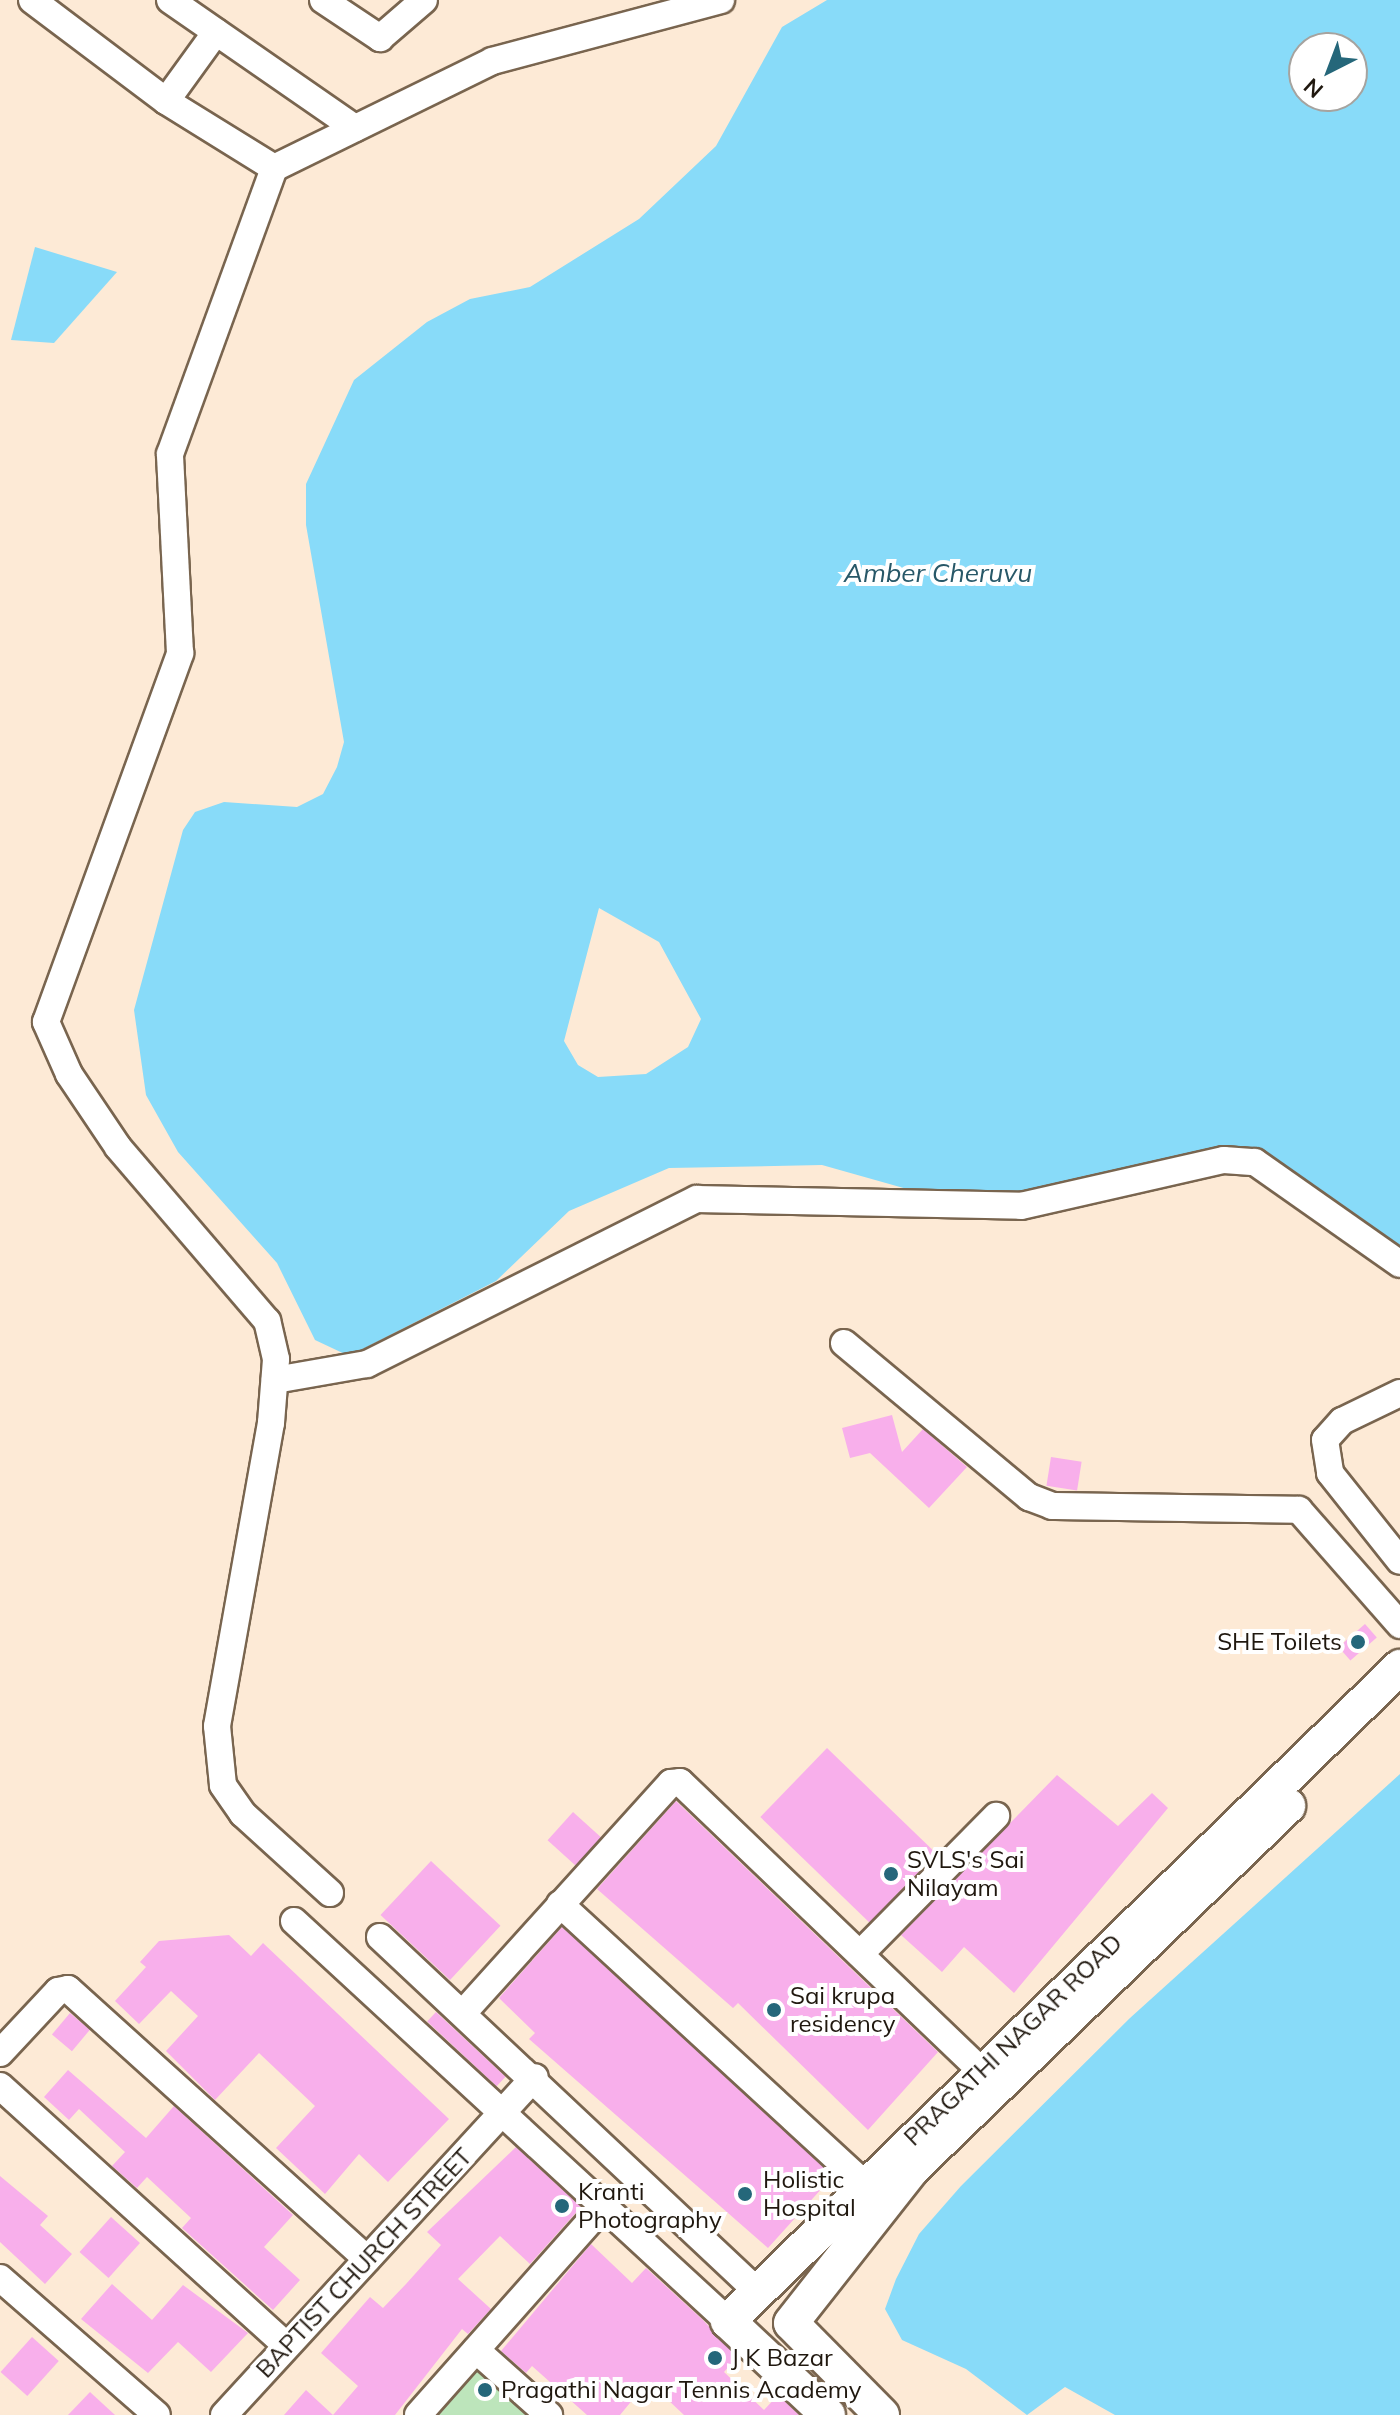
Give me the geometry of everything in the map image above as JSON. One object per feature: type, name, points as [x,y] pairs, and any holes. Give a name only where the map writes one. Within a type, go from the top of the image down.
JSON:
[{"type":"main road","name":"PRAGATHI NAGAR ROAD","points":[[728,2321],[980,2070],[1400,1667]]},
{"type":"main road","name":"PRAGATHI NAGAR ROAD","points":[[761,2351],[791,2323],[912,2169],[1400,1696]]},
{"type":"main road","points":[[757,2291],[882,2415]]},
{"type":"main road","points":[[728,2321],[828,2415]]},
{"type":"street","points":[[32,0],[166,101],[274,168]]},
{"type":"street","points":[[170,0],[355,128]]},
{"type":"street","points":[[323,0],[380,38],[424,0]]},
{"type":"street","points":[[330,1893],[243,1814],[223,1785],[218,1741],[275,1380],[267,1321],[247,1290],[118,1147],[69,1074],[46,1022],[180,653],[170,454],[274,168],[492,61],[721,0]]},
{"type":"street","points":[[166,101],[216,32]]},
{"type":"street","points":[[275,1380],[367,1364],[697,1199],[1021,1206],[1224,1160],[1255,1162],[1400,1264]]},
{"type":"street","points":[[844,1343],[1029,1497],[1052,1506],[1299,1510],[1400,1625]]},
{"type":"street","points":[[1400,1393],[1342,1421],[1325,1440],[1330,1473],[1400,1561]]},
{"type":"street","points":[[463,2013],[671,1783],[680,1782],[980,2070]]},
{"type":"street","points":[[860,1954],[996,1816]]},
{"type":"street","points":[[560,1904],[865,2184]]},
{"type":"street","points":[[294,1921],[606,2203],[728,2321]]},
{"type":"street","points":[[380,1937],[535,2077],[757,2291]]},
{"type":"street","points":[[0,2053],[58,1991],[68,1989],[367,2259]]},
{"type":"street","name":"BAPTIST CHURCH STREET","points":[[224,2415],[535,2077]]},
{"type":"street","points":[[0,2086],[287,2346]]},
{"type":"street","points":[[418,2415],[606,2203]]},
{"type":"street","points":[[0,2278],[157,2415]]},
{"type":"street","points":[[476,2350],[549,2415]]},
{"type":"green space","name":"Pragathi Nagar Tennis Academy","points":[[482,2364],[538,2415],[436,2415]]},
{"type":"water","name":"Amber Cheruvu","points":[[827,0],[1400,0],[1400,1256],[1282,1164],[1232,1151],[1109,1181],[1082,1179],[1022,1198],[968,1190],[939,1198],[822,1165],[669,1168],[569,1211],[496,1281],[349,1356],[315,1340],[277,1263],[178,1152],[146,1095],[134,1010],[183,830],[195,812],[224,802],[297,807],[323,794],[337,767],[344,742],[306,525],[306,484],[354,380],[427,322],[470,299],[530,287],[639,219],[716,146],[782,27]],"holes":[[[599,908],[659,942],[701,1019],[688,1047],[646,1074],[598,1077],[578,1065],[564,1041]]]},
{"type":"water","points":[[35,247],[117,272],[54,343],[11,340]]},
{"type":"water","points":[[1400,1774],[1400,2415],[1115,2415],[1065,2387],[1027,2415],[966,2369],[902,2340],[885,2309],[896,2279],[919,2234],[961,2186],[1130,2018]]},
{"type":"building","points":[[892,1415],[902,1452],[923,1429],[967,1467],[929,1508],[870,1453],[850,1458],[842,1428]]},
{"type":"building","points":[[1051,1457],[1082,1462],[1077,1490],[1046,1486]]},
{"type":"building","name":"SHE Toilets","points":[[1365,1624],[1377,1638],[1350,1661],[1339,1647]]},
{"type":"building","points":[[827,1748],[936,1854],[870,1923],[760,1817]]},
{"type":"building","points":[[1057,1775],[1118,1826],[1152,1793],[1168,1808],[1014,1993],[964,1947],[942,1972],[901,1935]]},
{"type":"building","points":[[676,1801],[938,2052],[868,2130],[738,2003],[733,2008],[597,1889]]},
{"type":"building","points":[[573,1812],[601,1837],[576,1866],[548,1840]]},
{"type":"building","points":[[431,1861],[500,1926],[450,1980],[381,1915]]},
{"type":"building","points":[[562,1927],[833,2176],[768,2248],[529,2039],[535,2033],[499,1998]]},
{"type":"building","points":[[229,1935],[251,1956],[263,1943],[449,2119],[388,2182],[359,2154],[325,2194],[276,2148],[315,2106],[259,2053],[215,2100],[166,2051],[198,2016],[171,1991],[139,2024],[115,2001],[146,1967],[140,1962],[159,1941]]},
{"type":"building","points":[[436,2012],[505,2077],[497,2086],[427,2022]]},
{"type":"building","points":[[70,2013],[90,2030],[72,2051],[52,2034]]},
{"type":"building","points":[[68,2070],[146,2138],[174,2106],[293,2215],[264,2247],[300,2280],[273,2310],[182,2228],[191,2218],[147,2177],[137,2188],[112,2166],[125,2152],[79,2109],[69,2120],[44,2097]]},
{"type":"building","points":[[516,2147],[581,2207],[530,2264],[500,2236],[458,2279],[491,2309],[468,2334],[462,2329],[395,2415],[333,2415],[358,2386],[321,2353],[370,2297],[383,2308],[406,2284],[441,2245],[427,2232]]},
{"type":"building","points":[[0,2176],[48,2216],[40,2225],[72,2254],[45,2284],[0,2242]]},
{"type":"building","points":[[111,2217],[140,2243],[109,2278],[80,2252]]},
{"type":"building","points":[[591,2244],[632,2283],[646,2268],[703,2320],[737,2357],[724,2372],[764,2410],[778,2395],[799,2415],[684,2415],[648,2381],[620,2415],[587,2415],[532,2366],[526,2373],[501,2351]]},
{"type":"building","points":[[112,2284],[152,2320],[183,2285],[248,2333],[211,2372],[178,2342],[148,2373],[81,2319]]},
{"type":"building","points":[[32,2337],[59,2361],[27,2396],[1,2372]]},
{"type":"building","points":[[306,2390],[333,2415],[284,2415]]},
{"type":"building","points":[[90,2392],[115,2415],[68,2415]]},
{"type":"place","name":"SHE Toilets","points":[[1358,1642]]},
{"type":"place","name":"SVLS's Sai Nilayam","points":[[891,1874]]},
{"type":"place","name":"Sai krupa residency","points":[[774,2010]]},
{"type":"place","name":"Holistic Hospital","points":[[745,2194]]},
{"type":"place","name":"Kranti Photography","points":[[562,2206]]},
{"type":"place","name":"J K Bazar","points":[[715,2358]]},
{"type":"place","name":"Pragathi Nagar Tennis Academy","points":[[485,2390]]}]
